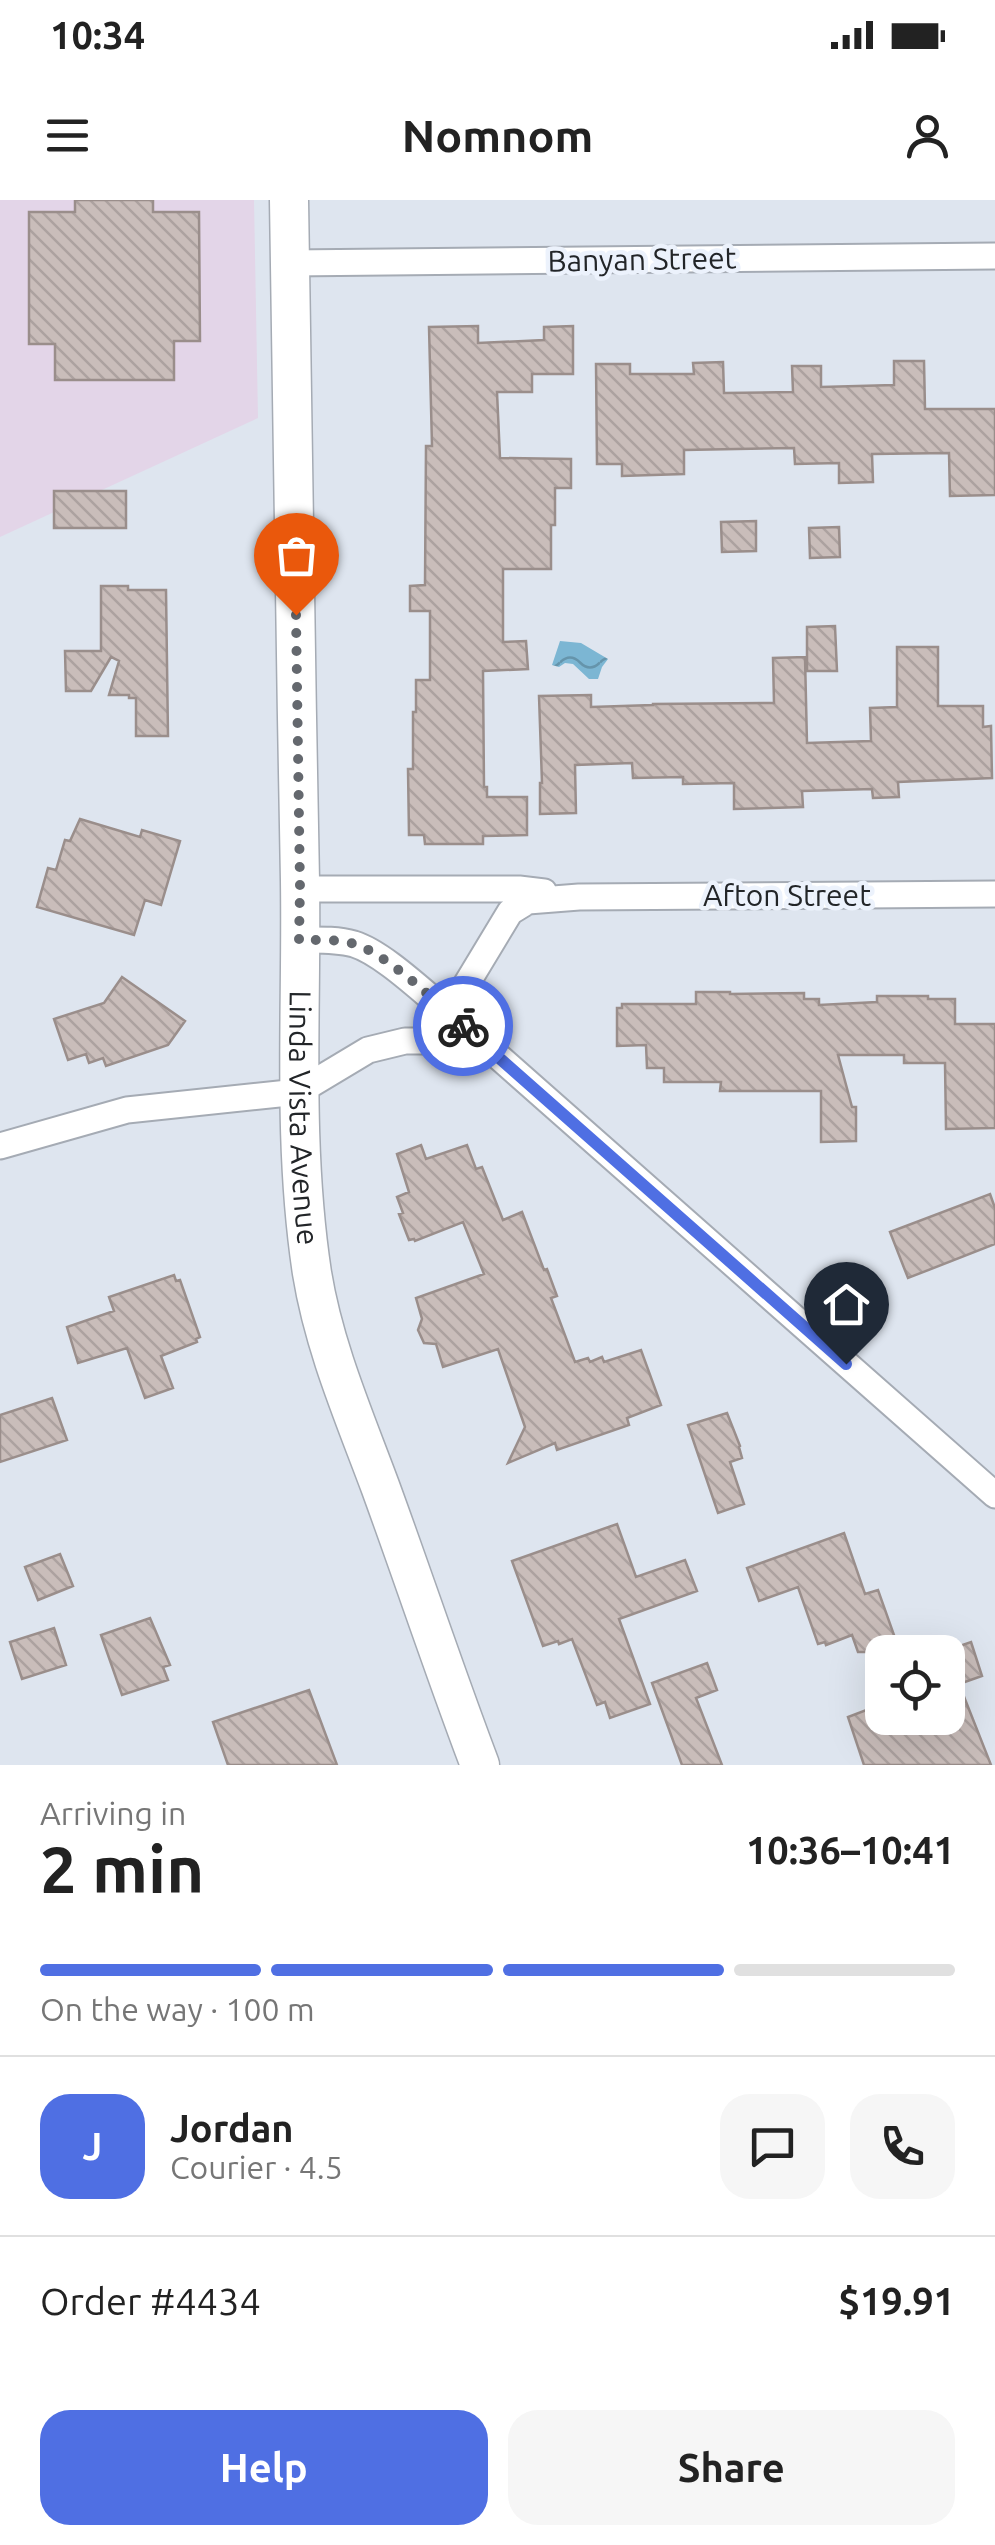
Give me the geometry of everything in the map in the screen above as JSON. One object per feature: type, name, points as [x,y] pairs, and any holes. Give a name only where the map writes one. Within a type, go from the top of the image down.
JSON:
[{"type":"main road","name":"Linda Vista Avenue","points":[[289,200],[300,888],[298,1092],[302,1187],[312,1276],[335,1368],[480,1765]]},
{"type":"street","name":"Banyan Street","points":[[290,263],[995,256]]},
{"type":"street","name":"Afton Street","points":[[300,888],[519,888],[579,898]]},
{"type":"street","name":"Afton Street","points":[[449,1013],[510,912],[528,901],[995,894]]},
{"type":"street","points":[[299,940],[359,945],[391,966],[995,1495]]},
{"type":"street","points":[[0,1146],[127,1110],[298,1092],[368,1050],[405,1041],[451,1042],[490,1050]]},
{"type":"shaded area","points":[[0,200],[254,200],[258,418],[0,537]]},
{"type":"water","points":[[560,641],[581,643],[608,659],[598,679],[589,679],[573,664],[552,665]]},
{"type":"building","points":[[75,200],[153,200],[153,212],[199,212],[200,341],[174,341],[174,380],[55,380],[55,344],[29,344],[29,212],[75,212]]},
{"type":"building","points":[[478,326],[478,343],[544,340],[544,327],[573,326],[573,374],[532,374],[532,392],[497,392],[500,458],[571,459],[571,488],[555,488],[551,569],[503,569],[503,642],[526,641],[528,669],[483,671],[484,787],[487,797],[527,797],[527,835],[483,836],[483,844],[425,844],[424,835],[409,835],[408,769],[413,769],[416,680],[430,680],[430,611],[410,611],[410,586],[425,585],[426,446],[432,446],[429,327]]},
{"type":"building","points":[[894,361],[924,361],[925,409],[995,409],[995,495],[950,496],[949,453],[872,454],[873,482],[839,483],[839,463],[795,464],[794,448],[684,450],[684,474],[622,476],[622,464],[597,464],[596,364],[630,364],[630,374],[694,374],[693,363],[723,362],[724,393],[793,392],[792,366],[821,366],[821,387],[894,385]]},
{"type":"building","points":[[54,491],[126,491],[126,528],[54,528]]},
{"type":"building","points":[[756,521],[756,551],[722,552],[721,522]]},
{"type":"building","points":[[839,527],[840,557],[810,558],[809,528]]},
{"type":"building","points":[[101,586],[166,590],[168,736],[136,736],[136,698],[109,695],[119,661],[111,657],[91,691],[66,691],[65,651],[101,651]]},
{"type":"building","points":[[835,626],[837,671],[807,671],[807,627]]},
{"type":"building","points":[[897,647],[938,647],[938,706],[983,706],[983,727],[991,726],[992,778],[898,782],[899,797],[873,798],[872,789],[802,791],[803,807],[734,809],[734,783],[683,784],[683,777],[633,778],[632,763],[575,765],[576,813],[540,814],[539,696],[591,695],[591,707],[774,703],[773,658],[805,657],[807,743],[871,741],[870,708],[897,707]]},
{"type":"building","points":[[80,819],[140,837],[142,830],[180,841],[161,905],[145,900],[134,935],[37,907],[48,868],[56,870],[65,840],[70,841]]},
{"type":"building","points":[[122,977],[185,1021],[168,1045],[106,1066],[103,1058],[89,1063],[86,1054],[68,1060],[54,1019],[104,1003]]},
{"type":"building","points":[[696,992],[804,993],[804,999],[819,999],[819,1005],[877,1002],[877,996],[955,999],[955,1024],[995,1024],[995,1128],[946,1129],[945,1063],[904,1063],[904,1055],[838,1055],[852,1107],[856,1107],[856,1141],[821,1142],[821,1091],[720,1091],[721,1082],[664,1082],[664,1068],[647,1068],[646,1045],[617,1046],[617,1008],[622,1008],[622,1004],[696,1004]]},
{"type":"building","points":[[421,1145],[426,1159],[467,1145],[476,1169],[482,1167],[503,1220],[522,1212],[557,1296],[551,1298],[575,1362],[602,1357],[604,1362],[641,1350],[661,1405],[627,1418],[629,1425],[557,1450],[555,1443],[508,1463],[525,1427],[498,1349],[443,1367],[436,1344],[424,1343],[418,1330],[422,1319],[416,1298],[484,1274],[463,1222],[409,1240],[397,1197],[409,1192],[397,1154]]},
{"type":"building","points":[[990,1194],[995,1208],[995,1244],[908,1278],[890,1232]]},
{"type":"building","points":[[174,1275],[176,1281],[180,1280],[200,1337],[197,1342],[161,1356],[173,1388],[145,1398],[127,1348],[78,1363],[67,1327],[114,1311],[109,1297]]},
{"type":"building","points":[[52,1398],[67,1440],[0,1462],[0,1415]]},
{"type":"building","points":[[727,1413],[740,1446],[742,1458],[730,1462],[744,1504],[718,1513],[688,1425]]},
{"type":"building","points":[[617,1524],[636,1577],[685,1560],[697,1591],[619,1619],[650,1704],[610,1718],[605,1702],[597,1705],[572,1639],[543,1646],[512,1561]]},
{"type":"building","points":[[844,1533],[865,1594],[878,1590],[894,1635],[865,1635],[865,1652],[858,1652],[852,1635],[826,1645],[818,1644],[798,1587],[759,1601],[747,1568]]},
{"type":"building","points":[[60,1554],[73,1586],[38,1600],[25,1567]]},
{"type":"building","points":[[150,1618],[170,1665],[163,1667],[168,1680],[122,1695],[101,1635]]},
{"type":"building","points":[[54,1628],[66,1665],[22,1679],[10,1642]]},
{"type":"building","points":[[971,1642],[982,1676],[965,1682],[965,1644]]},
{"type":"building","points":[[707,1663],[717,1690],[696,1698],[722,1765],[682,1765],[652,1683]]},
{"type":"building","points":[[309,1690],[337,1765],[228,1765],[213,1722]]},
{"type":"building","points":[[965,1699],[991,1765],[864,1765],[848,1717],[865,1710],[865,1735],[965,1735]]},
{"type":"way so far","points":[[296,615],[299,940],[359,945],[391,966],[463,1026]]},
{"type":"route","points":[[463,1026],[846,1364]]}]
